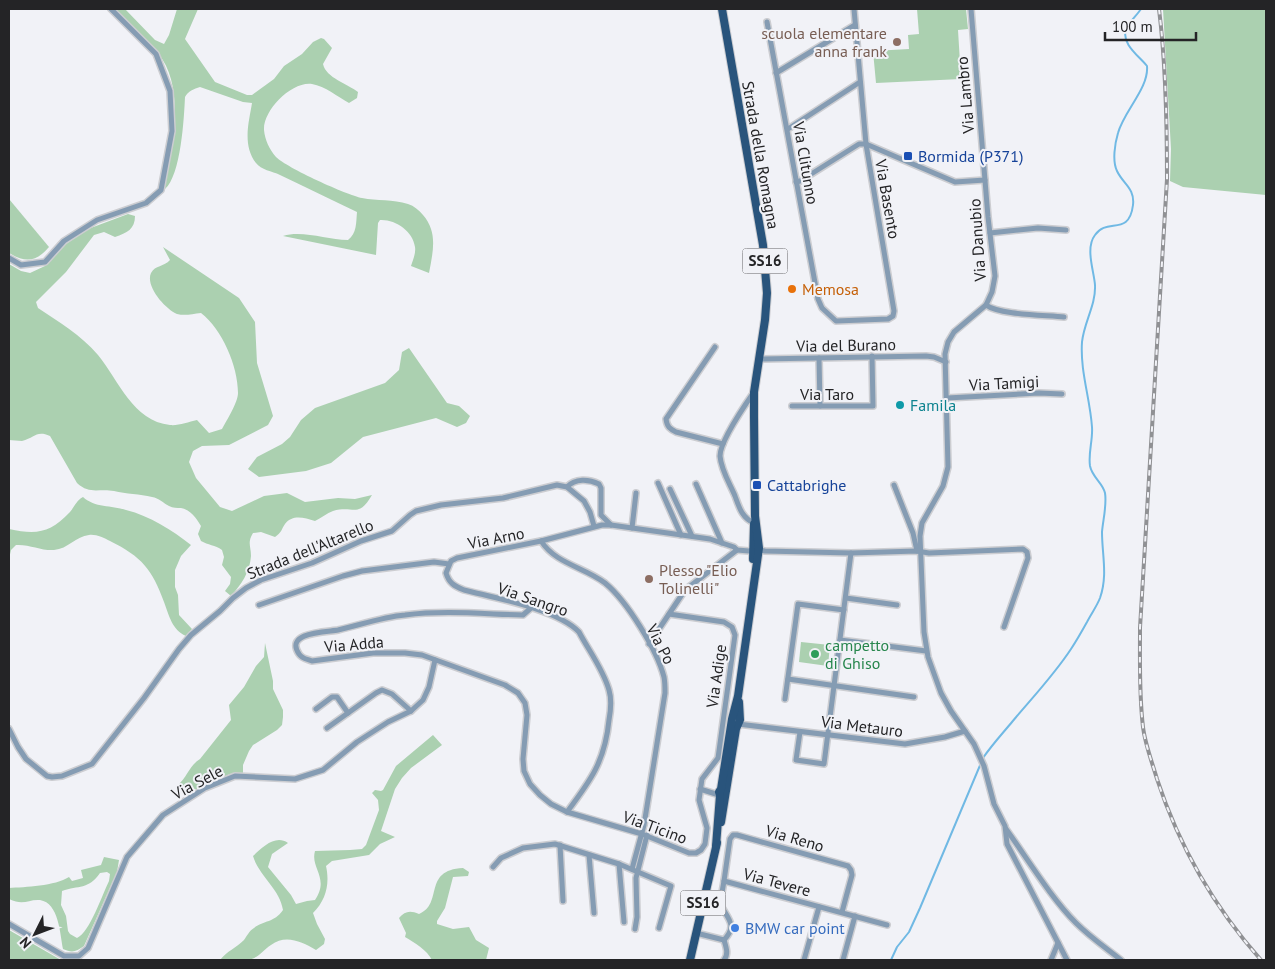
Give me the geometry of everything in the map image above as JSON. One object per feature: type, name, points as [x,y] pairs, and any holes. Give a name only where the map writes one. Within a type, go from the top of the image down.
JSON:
[{"type":"main road","name":"Strada della Romagna","points":[[690,960],[716,846],[722,793],[736,720],[754,579],[754,392],[766,314],[766,270],[722,9]]},
{"type":"street","points":[[9,258],[21,266],[45,262],[64,241],[97,220],[146,203],[161,190],[172,131],[170,91],[156,54],[111,9]]},
{"type":"street","name":"Via Basento","points":[[822,308],[832,318],[842,322],[888,319],[894,313],[866,144],[854,9]]},
{"type":"street","name":"Via Lambro","points":[[971,9],[985,180]]},
{"type":"street","name":"Via Clitunno","points":[[767,22],[818,300],[822,308]]},
{"type":"street","points":[[776,74],[855,25]]},
{"type":"street","points":[[788,129],[860,82]]},
{"type":"street","points":[[796,182],[860,144],[866,144],[955,182],[985,180]]},
{"type":"street","name":"Via Danubio","points":[[919,551],[922,523],[947,477],[946,354],[948,342],[954,332],[986,305],[992,292],[994,276],[985,180]]},
{"type":"street","points":[[990,233],[1038,228],[1066,230]]},
{"type":"street","points":[[986,305],[990,308],[1006,311],[1064,317]]},
{"type":"street","points":[[715,347],[666,420],[666,424],[669,429],[676,432],[723,444]]},
{"type":"street","points":[[934,357],[946,354]]},
{"type":"street","name":"Via del Burano","points":[[759,359],[872,356],[934,357]]},
{"type":"street","name":"Via Taro","points":[[792,406],[873,406],[872,356]]},
{"type":"street","points":[[934,357],[946,362]]},
{"type":"street","points":[[819,358],[820,406]]},
{"type":"street","points":[[754,392],[723,444],[720,455],[722,465],[743,516],[755,520]]},
{"type":"street","name":"Via Tamigi","points":[[947,398],[1039,393],[1062,394]]},
{"type":"street","name":"Strada dell'Altarello","points":[[9,729],[26,759],[47,776],[62,776],[92,764],[191,635],[246,588],[280,572],[312,563],[361,540],[392,531],[416,511],[442,505],[514,496],[557,485],[567,487],[575,481],[586,480],[599,484],[601,488],[601,514],[611,525]]},
{"type":"street","points":[[658,483],[681,535]]},
{"type":"street","points":[[696,484],[722,543]]},
{"type":"street","points":[[894,486],[919,551],[926,651],[933,674],[941,693],[980,757],[994,804],[1005,826],[1074,922],[1091,938],[1121,960]]},
{"type":"street","points":[[567,487],[584,501],[594,526]]},
{"type":"street","points":[[670,489],[692,536]]},
{"type":"street","points":[[632,528],[636,493]]},
{"type":"street","name":"Via Arno","points":[[259,605],[362,571],[434,562],[449,564],[457,558],[541,541],[594,526],[611,525],[692,536],[722,543],[739,550]]},
{"type":"street","name":"Via Po","points":[[541,541],[551,554],[604,583],[624,603],[649,644],[664,679],[665,693],[644,835],[634,870],[638,917],[635,929]]},
{"type":"street","points":[[649,644],[685,590],[739,550],[755,548],[765,551],[851,553],[1023,549],[1027,552],[1028,558],[1004,627]]},
{"type":"street","points":[[800,732],[796,760],[824,764],[851,553]]},
{"type":"street","name":"Via Sangro","points":[[449,564],[446,573],[450,583],[455,586],[531,608],[564,620],[573,626],[579,632],[606,680],[612,701],[608,735],[602,756],[593,776],[567,812]]},
{"type":"street","points":[[846,598],[896,605]]},
{"type":"street","points":[[785,699],[798,604],[844,610]]},
{"type":"street","name":"Via Adda","points":[[531,608],[523,614],[425,613],[390,617],[337,630],[306,634],[299,638],[296,645],[298,653],[303,658],[312,661],[365,654],[397,653],[422,655],[505,685],[518,693],[525,703],[527,715],[523,759],[524,771],[530,784],[540,795],[567,812]]},
{"type":"street","name":"Via Adige","points":[[669,614],[724,622],[732,627],[735,635],[718,758],[702,779],[700,789]]},
{"type":"street","points":[[840,640],[926,651]]},
{"type":"street","name":"Via Sele","points":[[9,924],[64,956],[79,956],[88,948],[127,857],[163,815],[205,788],[235,776],[295,779],[323,770],[365,737],[388,722],[411,711],[423,700],[429,687],[435,660]]},
{"type":"street","points":[[788,678],[914,697]]},
{"type":"street","points":[[327,728],[382,690],[392,694],[411,711]]},
{"type":"street","points":[[316,709],[332,697],[337,697],[348,713]]},
{"type":"street","name":"Via Metauro","points":[[736,720],[754,726],[911,744],[965,731]]},
{"type":"street","points":[[700,789],[722,793]]},
{"type":"street","name":"Via Ticino","points":[[567,812],[644,835],[689,853],[696,853],[705,844],[708,828],[699,800],[700,789]]},
{"type":"street","points":[[1005,826],[1007,844],[1067,960]]},
{"type":"street","name":"Via Reno","points":[[724,881],[730,840],[732,836],[737,835],[848,866],[852,875],[842,912]]},
{"type":"street","points":[[493,867],[501,858],[522,848],[555,844],[619,864],[671,886],[659,928]]},
{"type":"street","points":[[560,845],[563,902]]},
{"type":"street","points":[[589,855],[594,913]]},
{"type":"street","points":[[619,864],[624,922]]},
{"type":"street","name":"Via Tevere","points":[[724,940],[731,930],[731,923],[720,904],[724,881],[887,924]]},
{"type":"street","points":[[804,960],[819,907]]},
{"type":"street","points":[[843,960],[855,916]]},
{"type":"street","points":[[696,933],[724,940],[727,949],[727,957],[724,960]]},
{"type":"street","points":[[1052,960],[1058,943]]},
{"type":"green space","points":[[114,9],[125,9],[155,40],[164,44],[169,35],[177,9],[198,9],[185,39],[215,82],[247,95],[252,95],[274,79],[284,66],[302,54],[313,42],[321,38],[324,39],[332,48],[323,64],[325,69],[333,77],[358,92],[357,98],[349,103],[317,85],[304,84],[296,87],[280,98],[268,114],[264,130],[271,151],[282,162],[331,187],[362,198],[402,202],[416,208],[428,222],[433,235],[433,250],[429,273],[411,266],[415,252],[414,241],[402,227],[386,220],[380,220],[378,223],[376,255],[283,236],[299,234],[348,240],[355,231],[357,212],[264,169],[256,163],[249,149],[248,141],[248,126],[252,103],[243,102],[200,87],[188,93],[185,97],[182,132],[175,172],[165,189],[163,188],[173,137],[174,101],[172,84],[167,68],[158,53]]},
{"type":"green space","points":[[917,9],[966,9],[968,29],[958,30],[961,79],[876,83],[873,51],[909,49],[908,35],[919,34]]},
{"type":"green space","points":[[1163,9],[1266,9],[1266,195],[1183,187],[1170,181],[1171,149]]},
{"type":"green space","points":[[9,199],[49,247],[40,256],[26,259],[9,253]]},
{"type":"green space","points":[[128,214],[135,216],[134,224],[130,230],[115,237],[104,232],[94,235],[66,272],[36,302],[38,308],[70,329],[98,355],[128,398],[146,416],[157,422],[170,425],[197,420],[209,433],[222,429],[238,397],[232,360],[222,338],[209,320],[201,313],[177,314],[162,302],[153,290],[150,278],[151,273],[170,260],[163,247],[239,298],[255,322],[257,363],[273,416],[268,425],[229,445],[202,446],[193,451],[189,462],[196,478],[220,507],[232,511],[264,496],[287,493],[305,502],[338,498],[355,499],[372,495],[363,507],[359,509],[333,511],[315,521],[299,518],[292,519],[285,524],[275,537],[261,532],[253,533],[250,542],[251,556],[247,573],[231,596],[225,591],[230,584],[231,577],[222,565],[224,557],[222,550],[201,541],[198,534],[201,526],[190,512],[181,508],[170,507],[159,499],[143,495],[109,490],[90,490],[82,487],[77,483],[50,436],[45,434],[36,435],[22,441],[9,440],[9,264],[21,271],[30,273],[45,266],[66,244],[88,229]]},
{"type":"green space","points":[[409,348],[447,403],[459,406],[470,416],[466,423],[457,427],[436,418],[363,437],[331,463],[306,471],[259,477],[248,469],[257,457],[282,444],[290,437],[301,420],[315,408],[385,383],[399,370],[402,352]]},
{"type":"green space","points":[[83,497],[98,505],[120,508],[144,516],[168,529],[191,545],[181,556],[175,570],[175,587],[178,595],[179,615],[192,629],[186,636],[174,626],[150,572],[130,553],[103,538],[92,535],[84,536],[64,547],[54,550],[16,545],[11,550],[9,559],[9,529],[35,532],[49,528],[63,519]]},
{"type":"green space","name":"campetto di Ghiso","points":[[801,642],[830,645],[828,666],[799,662]]},
{"type":"green space","points":[[265,643],[273,689],[283,710],[282,725],[253,745],[243,765],[243,773],[230,774],[197,789],[179,789],[178,785],[231,720],[229,705],[244,687],[256,666],[264,657]]},
{"type":"green space","points":[[433,735],[442,745],[411,768],[395,789],[381,831],[395,837],[380,844],[369,855],[332,861],[326,866],[326,891],[321,903],[313,913],[325,939],[324,944],[316,950],[294,940],[282,940],[271,945],[252,959],[242,961],[220,960],[244,940],[252,929],[273,919],[283,910],[278,896],[253,856],[274,841],[278,840],[288,843],[272,854],[268,867],[296,904],[315,900],[321,885],[315,863],[315,851],[362,849],[366,845],[379,810],[378,800],[372,793],[375,790],[383,790],[396,766]]},
{"type":"green space","points":[[104,857],[119,860],[117,872],[84,946],[76,951],[63,949],[58,920],[46,902],[36,900],[18,902],[9,899],[9,888],[48,884],[69,877],[72,881],[83,878],[81,870],[101,865]],"holes":[[[107,872],[110,874],[109,881],[95,912],[86,929],[77,938],[68,931],[66,916],[61,905],[62,891],[87,885],[100,873]]]},
{"type":"green space","points":[[463,868],[469,872],[468,876],[453,877],[445,908],[437,924],[453,929],[469,927],[476,940],[489,948],[486,960],[432,960],[417,944],[405,937],[406,933],[399,918],[403,914],[410,912],[419,914],[426,909],[431,903],[438,881],[442,875],[450,870]]},
{"type":"green space","points":[[9,930],[61,960],[9,960]]},
{"type":"waterway","points":[[983,758],[1064,659],[1096,607],[1104,581],[1102,532],[1105,493],[1090,466],[1092,427],[1082,363],[1082,342],[1095,292],[1090,253],[1092,240],[1105,227],[1122,224],[1127,221],[1131,215],[1133,205],[1132,194],[1115,167],[1114,152],[1121,125],[1147,74],[1147,66],[1128,45],[1125,34],[1127,26],[1141,9]]},
{"type":"waterway","points":[[891,960],[897,947],[909,932],[920,908],[981,763]]},
{"type":"railway","points":[[1159,9],[1166,94],[1167,179],[1140,628],[1140,690],[1143,727],[1157,779],[1187,852],[1228,919],[1261,960]]},
{"type":"place","name":"scuola elementare anna frank","points":[[897,42]]},
{"type":"place","name":"Bormida (P371)","points":[[908,156]]},
{"type":"place","name":"Memosa","points":[[792,289]]},
{"type":"place","name":"Famila","points":[[900,405]]},
{"type":"place","name":"Cattabrighe","points":[[757,485]]},
{"type":"place","name":"Plesso \"Elio Tolinelli\"","points":[[649,579]]},
{"type":"place","name":"campetto di Ghiso","points":[[815,654]]},
{"type":"place","name":"BMW car point","points":[[735,928]]}]
